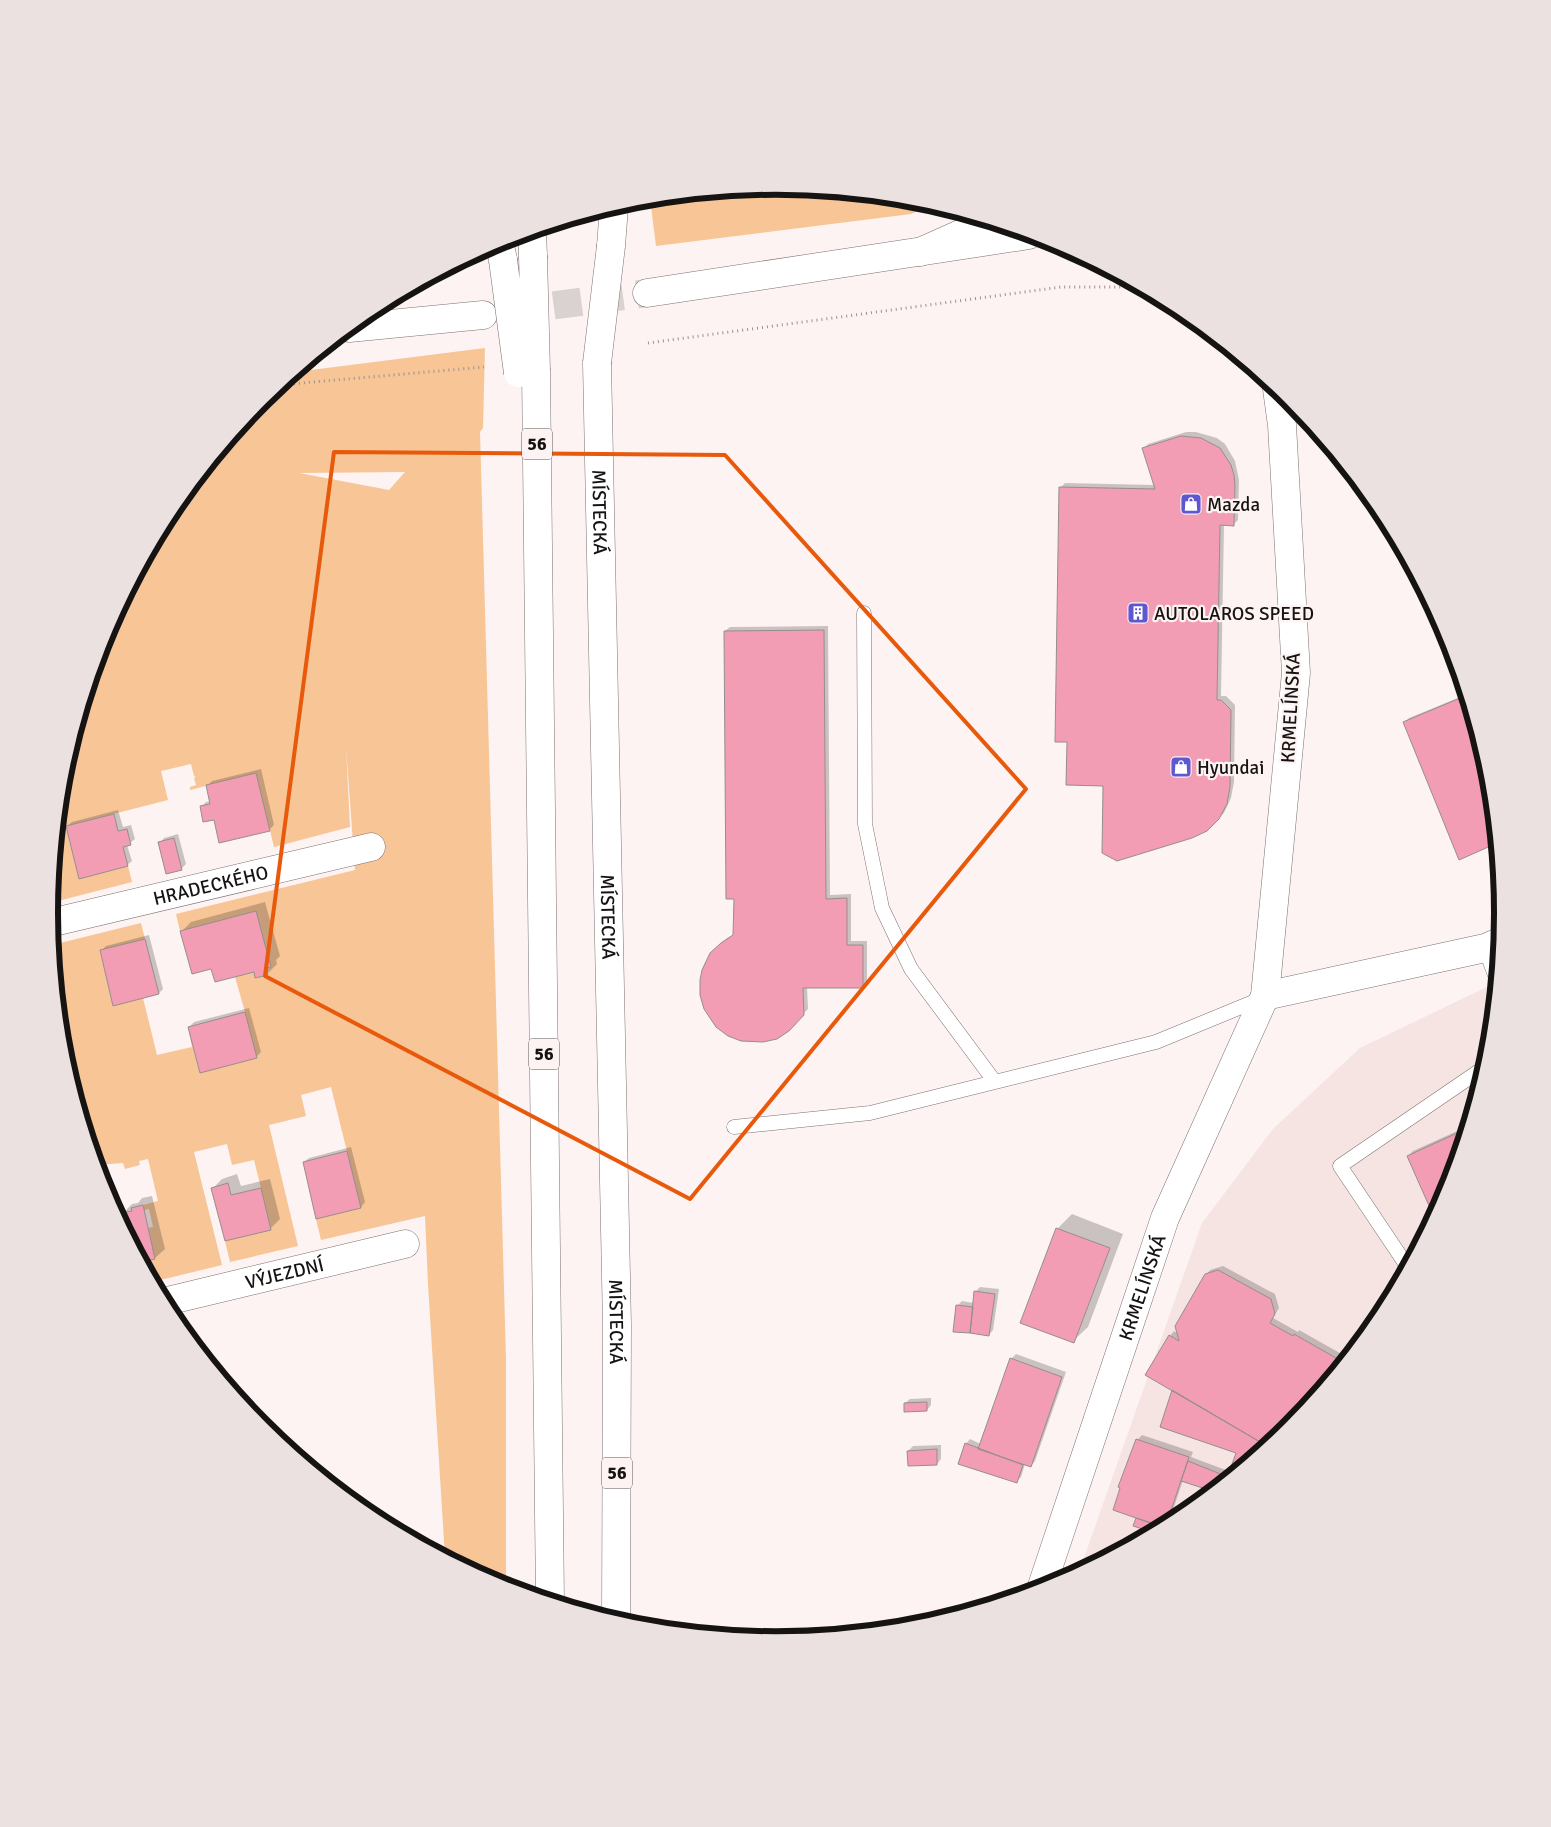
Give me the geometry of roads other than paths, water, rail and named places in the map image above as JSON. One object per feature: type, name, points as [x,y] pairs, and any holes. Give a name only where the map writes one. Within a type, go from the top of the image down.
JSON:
[{"type":"main road","points":[[603,248],[612,215]]},
{"type":"main road","points":[[595,219],[603,248]]},
{"type":"main road","points":[[920,252],[979,226]]},
{"type":"main road","points":[[647,293],[1015,237]]},
{"type":"main road","name":"56","points":[[532,244],[527,372],[538,517],[550,1595]]},
{"type":"main road","name":"MÍSTECKÁ","points":[[603,248],[598,363],[617,1325],[616,1613]]},
{"type":"main road","points":[[501,251],[527,372]]},
{"type":"main road","points":[[363,327],[483,315]]},
{"type":"main road","name":"KRMELÍNSKÁ","points":[[1044,1579],[1165,1218],[1266,996],[1296,673],[1282,425],[1278,401]]},
{"type":"main road","name":"HRADECKÉHO","points":[[58,921],[371,847]]},
{"type":"main road","points":[[1266,996],[1492,945]]},
{"type":"main road","name":"VÝJEZDNÍ","points":[[171,1300],[405,1244]]},
{"type":"lane","points":[[864,613],[865,824],[882,908],[911,969],[995,1082]]},
{"type":"lane","points":[[734,1127],[870,1113],[1156,1042],[1266,996]]},
{"type":"lane","points":[[1403,1260],[1340,1166],[1475,1075]]},
{"type":"tunnel","points":[[512,311],[647,293]]},
{"type":"place","name":"Mazda","points":[[1191,504]]},
{"type":"place","name":"AUTOLAROS SPEED","points":[[1138,613]]},
{"type":"place","name":"Hyundai","points":[[1181,767]]}]
